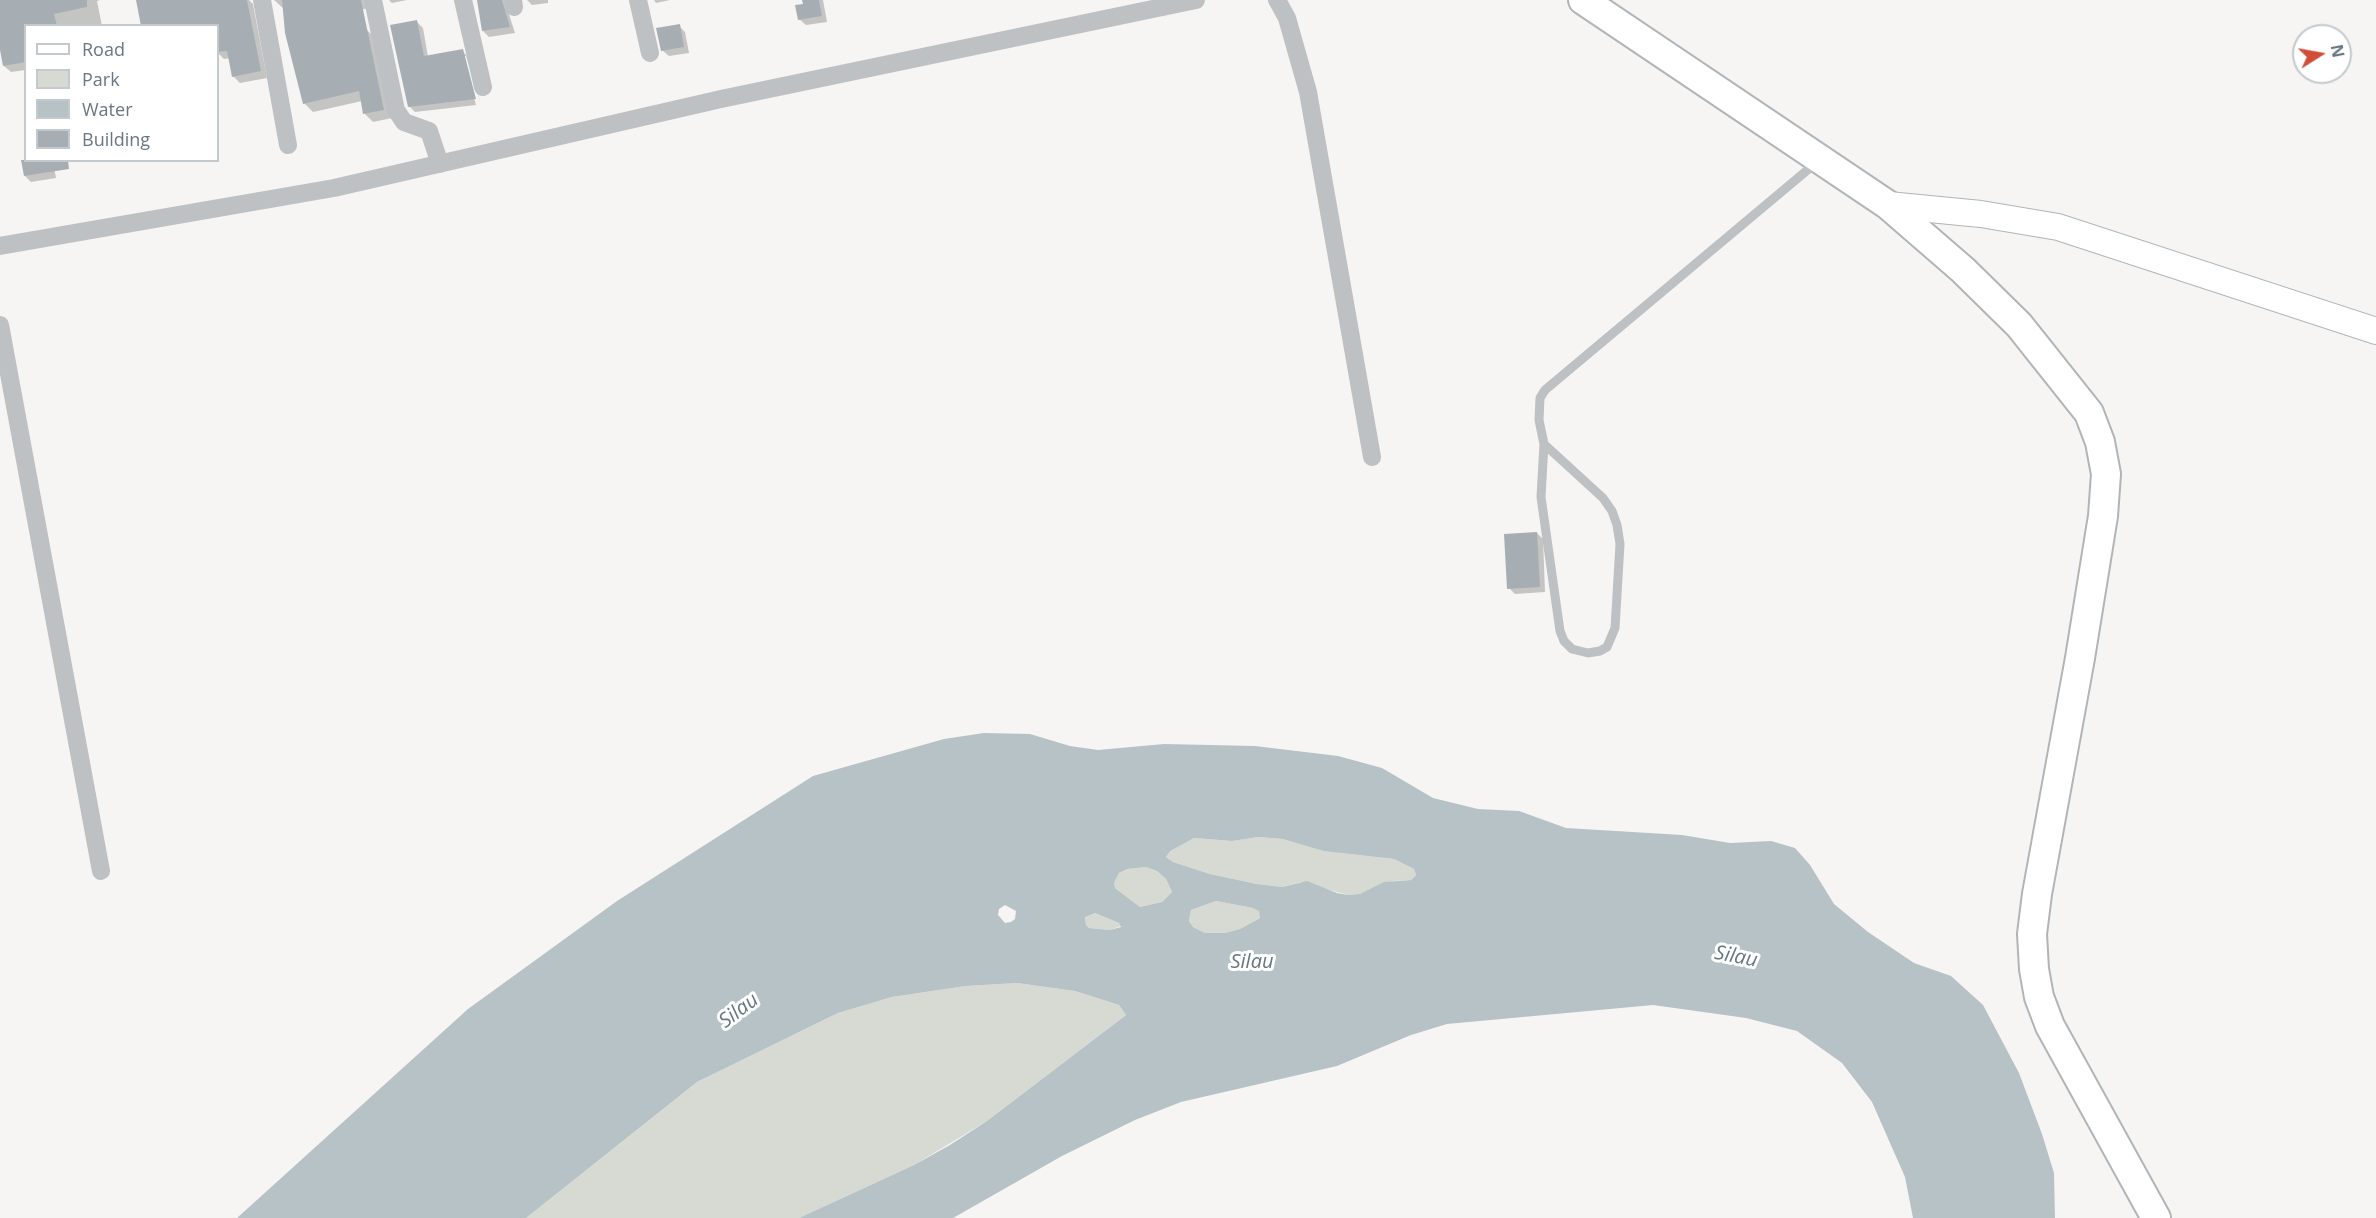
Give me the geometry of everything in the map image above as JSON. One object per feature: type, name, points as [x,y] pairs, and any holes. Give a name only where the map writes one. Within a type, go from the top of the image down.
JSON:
[{"type":"main road","points":[[1583,0],[1888,205],[1963,270],[2019,325],[2071,387],[2089,413],[2100,442],[2106,474],[2103,516],[2037,894],[2032,934],[2034,969],[2039,997],[2050,1026],[2156,1218]]},
{"type":"street","points":[[262,0],[288,145]]},
{"type":"street","points":[[373,0],[396,110],[404,122],[429,131],[440,164]]},
{"type":"street","points":[[463,0],[483,87]]},
{"type":"street","points":[[638,0],[650,53]]},
{"type":"street","points":[[0,246],[334,188],[733,97],[1196,0]]},
{"type":"street","points":[[1277,0],[1287,18],[1308,92],[1372,457]]},
{"type":"street","points":[[1888,205],[1981,214],[2058,227],[2376,331]]},
{"type":"street","points":[[0,326],[101,871]]},
{"type":"lane","points":[[1544,444],[1603,498],[1612,511],[1617,525],[1620,544],[1614,628],[1607,646],[1600,651],[1588,653],[1572,649],[1564,642],[1560,631],[1541,497],[1544,444],[1539,409],[1540,398],[1545,390],[1821,158]]},
{"type":"green space","points":[[1258,837],[1283,839],[1342,853],[1394,859],[1414,869],[1416,875],[1411,880],[1393,881],[1360,894],[1348,895],[1301,882],[1282,887],[1257,884],[1210,874],[1173,862],[1166,857],[1169,851],[1194,838],[1232,841]]},
{"type":"green space","points":[[1146,867],[1157,871],[1166,879],[1172,892],[1162,902],[1140,907],[1115,888],[1114,883],[1119,873],[1127,869]]},
{"type":"green space","points":[[1216,901],[1259,910],[1260,918],[1240,929],[1225,933],[1205,933],[1193,927],[1189,921],[1191,910]]},
{"type":"green space","points":[[1095,913],[1121,926],[1110,930],[1089,928],[1086,925],[1085,916]]},
{"type":"green space","points":[[1017,983],[1075,991],[1119,1005],[1126,1015],[987,1121],[914,1165],[799,1218],[526,1218],[697,1082],[838,1013],[892,997],[966,986]]},
{"type":"water","name":"Silau","points":[[984,733],[1030,734],[1070,746],[1098,750],[1164,744],[1255,746],[1338,756],[1382,768],[1433,798],[1478,809],[1519,811],[1566,828],[1682,835],[1730,843],[1771,841],[1795,848],[1810,865],[1834,904],[1868,932],[1914,963],[1951,976],[1983,1005],[2019,1073],[2042,1134],[2054,1173],[2055,1218],[1913,1218],[1905,1177],[1872,1102],[1842,1063],[1797,1031],[1746,1018],[1653,1005],[1447,1024],[1411,1035],[1337,1066],[1181,1102],[1135,1120],[1062,1156],[953,1218],[799,1218],[914,1165],[950,1145],[987,1121],[1126,1015],[1119,1005],[1075,991],[1017,983],[966,986],[892,997],[838,1013],[697,1082],[526,1218],[237,1218],[468,1009],[617,901],[813,776],[944,739]],"holes":[[[1258,837],[1283,839],[1324,851],[1394,859],[1414,869],[1416,875],[1411,880],[1384,882],[1360,894],[1348,895],[1307,881],[1282,887],[1257,884],[1210,874],[1173,862],[1166,857],[1170,851],[1194,838],[1232,841]],[[1146,867],[1157,871],[1166,879],[1172,892],[1162,902],[1140,907],[1115,888],[1114,883],[1119,873],[1127,869]],[[1216,901],[1253,908],[1259,911],[1260,918],[1240,929],[1225,933],[1205,933],[1193,927],[1189,921],[1191,910]],[[1005,905],[1016,911],[1015,919],[1005,923],[998,915],[999,909]],[[1095,913],[1119,923],[1121,927],[1110,930],[1089,928],[1085,917]]]},
{"type":"building","points":[[0,0],[87,0],[87,7],[54,14],[56,24],[24,24],[24,62],[3,66],[0,50]]},
{"type":"building","points":[[136,0],[247,0],[261,71],[232,77],[227,51],[219,52],[219,24],[141,24]]},
{"type":"building","points":[[282,0],[361,0],[384,110],[363,114],[359,91],[303,104],[285,33]]},
{"type":"building","points":[[477,0],[502,0],[510,27],[482,31]]},
{"type":"building","points":[[802,0],[819,0],[822,16],[798,20],[795,5],[803,4]]},
{"type":"building","points":[[417,20],[424,56],[463,49],[476,99],[408,107],[390,25]]},
{"type":"building","points":[[680,24],[684,47],[661,51],[656,28]]},
{"type":"building","points":[[21,160],[24,162],[68,162],[69,169],[24,176]]},
{"type":"building","points":[[1537,532],[1540,587],[1507,589],[1504,534]]}]
